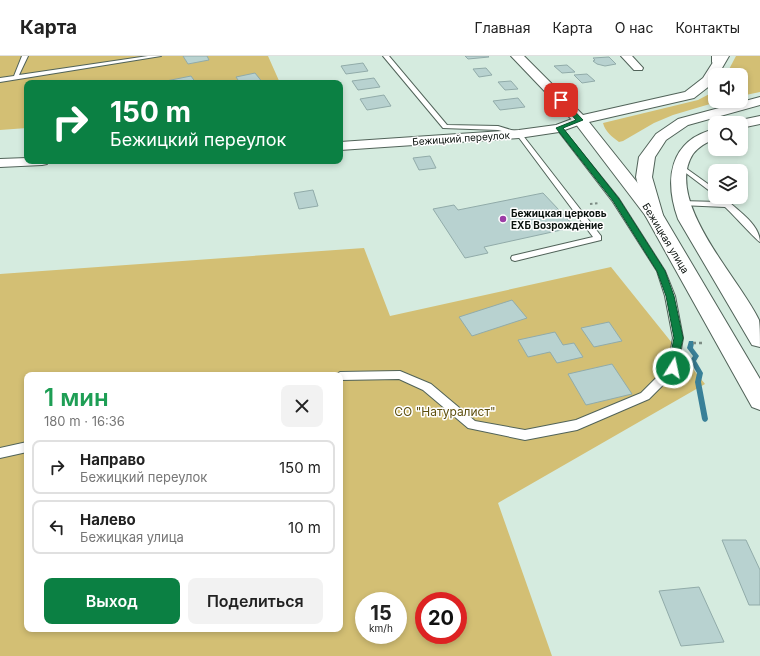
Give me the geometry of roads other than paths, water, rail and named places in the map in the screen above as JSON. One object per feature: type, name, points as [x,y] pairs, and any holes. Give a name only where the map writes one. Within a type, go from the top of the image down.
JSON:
[{"type":"main road","name":"Бежицкая улица","points":[[517,56],[580,120],[654,215],[760,400]]},
{"type":"main road","points":[[580,120],[689,96],[702,88],[712,75],[720,58]]},
{"type":"main road","points":[[654,215],[644,177],[647,156],[662,137],[683,122],[760,101]]},
{"type":"main road","points":[[748,123],[760,120]]},
{"type":"main road","points":[[708,137],[694,145],[685,154],[680,166],[680,203],[687,219],[760,339]]},
{"type":"street","points":[[626,56],[638,68]]},
{"type":"street","name":"Бежицкий переулок","points":[[343,146],[519,134],[559,128],[580,120]]},
{"type":"street","points":[[0,163],[24,162]]},
{"type":"lane","points":[[16,77],[25,56]]},
{"type":"lane","points":[[0,80],[136,58],[158,56]]},
{"type":"lane","points":[[386,56],[445,127],[498,128],[519,134],[598,238],[515,258]]},
{"type":"lane","points":[[343,376],[400,375],[427,387],[472,425],[525,435],[577,425],[645,396],[673,368],[678,338],[670,296],[661,271],[616,200],[559,128]]},
{"type":"lane","points":[[680,166],[708,188]]},
{"type":"lane","points":[[680,203],[728,205],[749,225],[760,239]]},
{"type":"lane","points":[[0,453],[24,448]]},
{"type":"waterway","points":[[691,343],[690,348],[696,356],[693,361],[700,373],[698,382],[705,419]]},
{"type":"place","name":"Бежицкая церковь ЕХБ Возрождение","points":[[503,219]]},
{"type":"park label","name":"СО \"Натуралист\"","points":[[445,412]]}]
